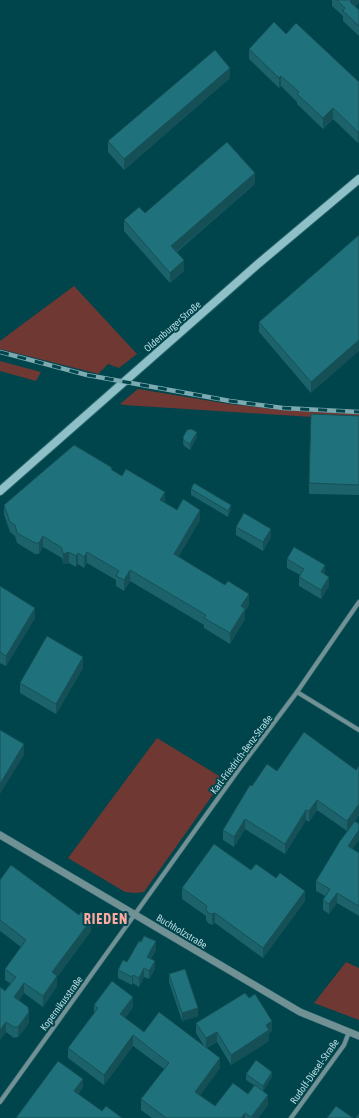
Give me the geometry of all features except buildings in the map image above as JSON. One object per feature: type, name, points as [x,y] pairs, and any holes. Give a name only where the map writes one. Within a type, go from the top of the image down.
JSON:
[{"type":"main road","name":"Oldenburger Straße","points":[[0,491],[258,264],[359,179]]},
{"type":"street","name":"Karl-Friedrich-Benz-Straße","points":[[135,915],[242,765],[297,692],[359,602]]},
{"type":"street","points":[[297,692],[359,730]]},
{"type":"street","name":"Buchholzstraße","points":[[0,835],[300,1012],[359,1036]]},
{"type":"street","name":"Kopernikusstraße","points":[[0,1102],[135,915]]},
{"type":"street","name":"Rudolf-Diesel-Straße","points":[[291,1118],[344,1044],[349,1032]]},
{"type":"shaded area","points":[[74,286],[137,354],[119,368],[108,364],[99,374],[0,349],[0,341]]},
{"type":"shaded area","points":[[0,361],[41,372],[36,381],[0,371]]},
{"type":"shaded area","points":[[138,389],[229,404],[282,410],[359,414],[359,420],[120,404]]},
{"type":"shaded area","points":[[157,738],[224,779],[144,892],[125,892],[68,858]]},
{"type":"shaded area","points":[[346,962],[359,968],[359,1020],[314,1003]]},
{"type":"railway","points":[[0,352],[87,375],[230,401],[283,408],[359,412]]},
{"type":"district","name":"RIEDEN","points":[[106,919]]}]
